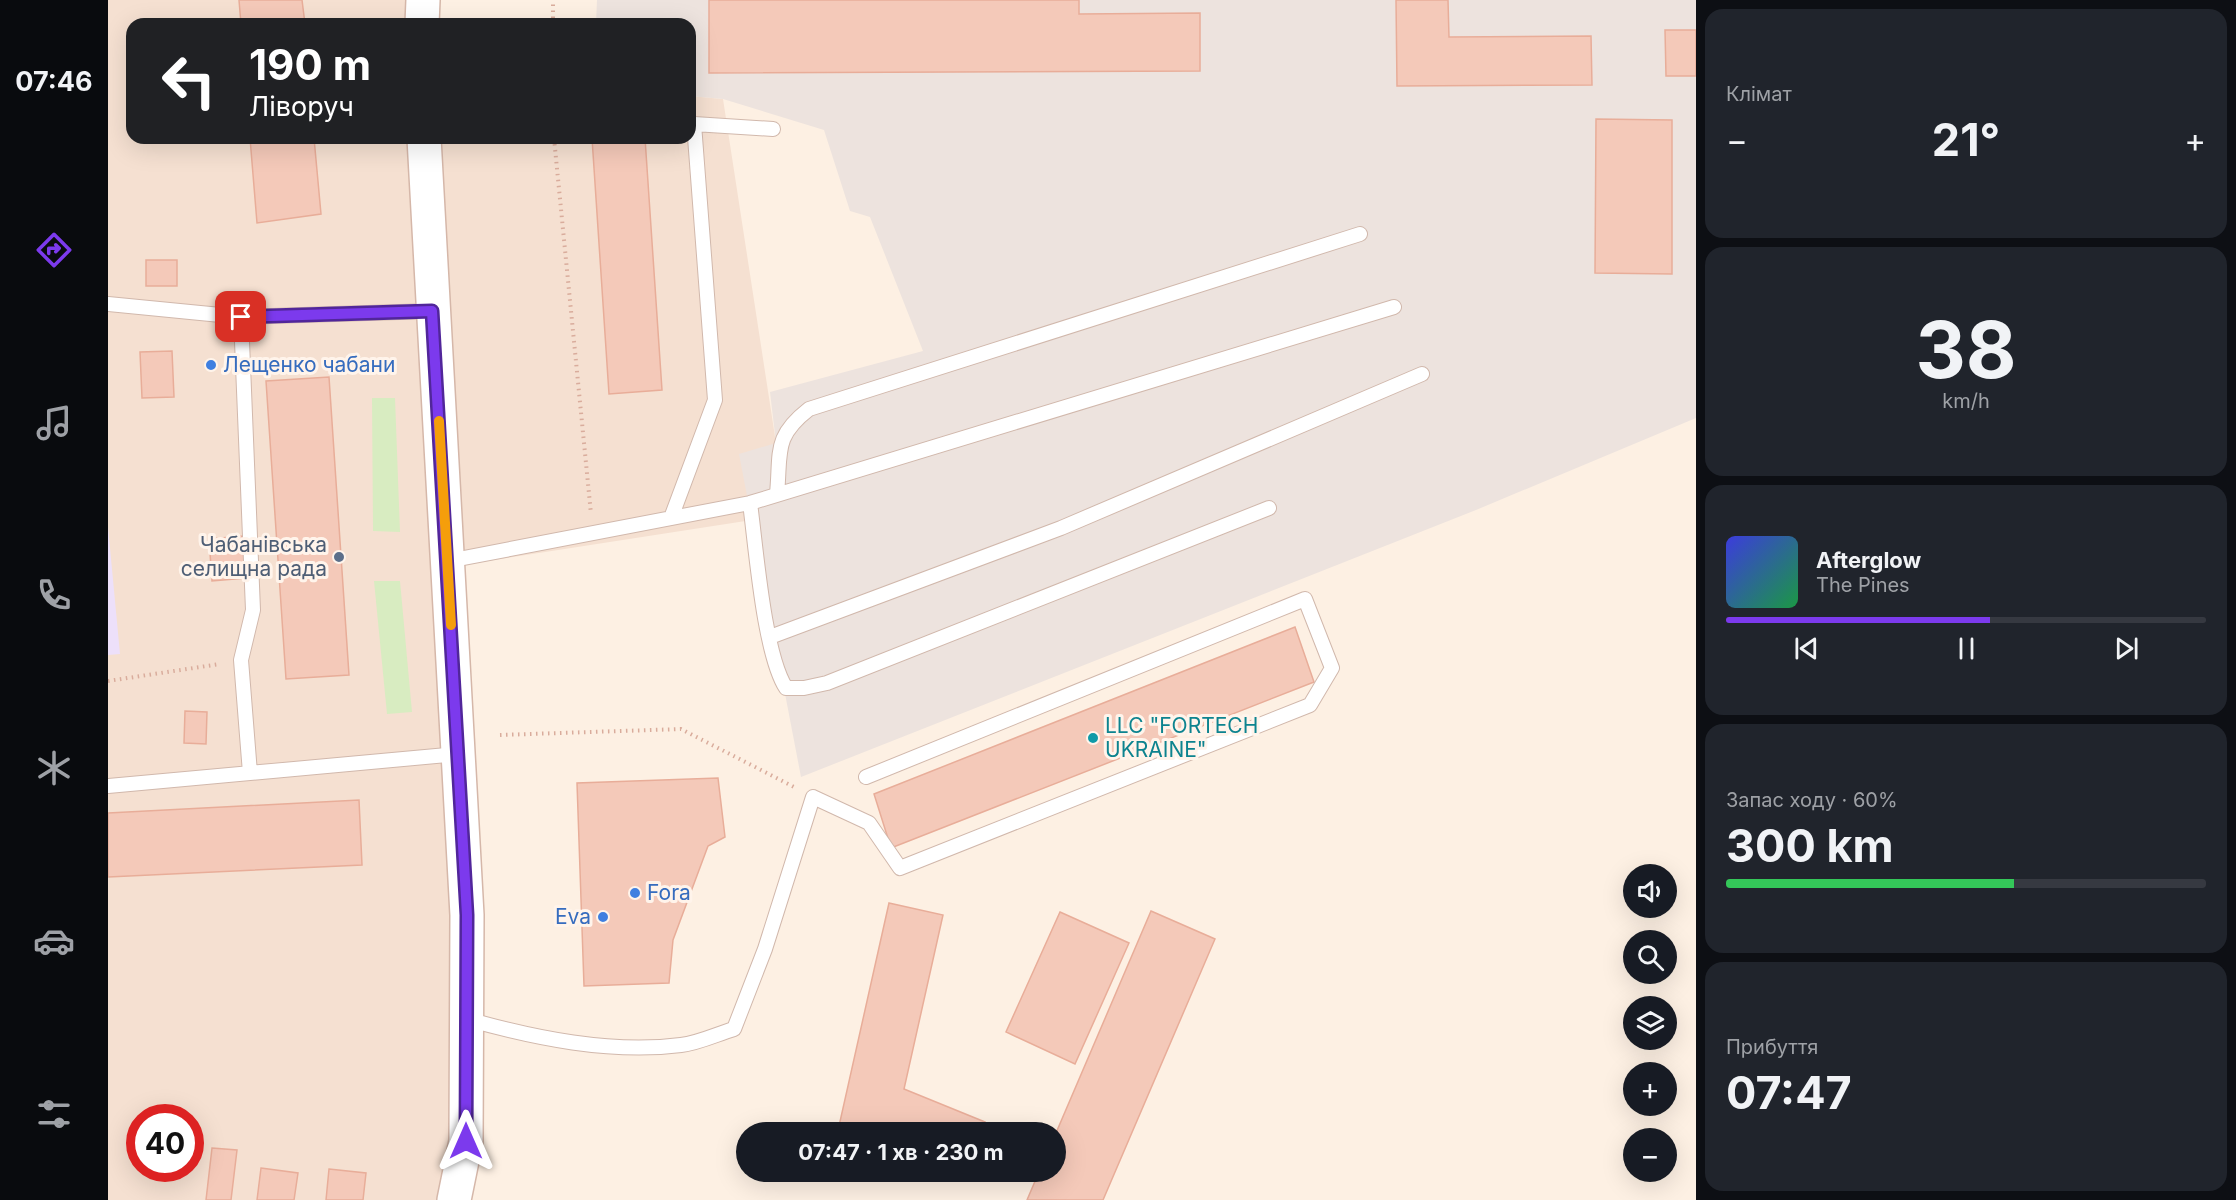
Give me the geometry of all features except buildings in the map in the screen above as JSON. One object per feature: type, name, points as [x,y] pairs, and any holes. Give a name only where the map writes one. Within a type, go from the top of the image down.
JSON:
[{"type":"street","points":[[422,18],[423,0]]},
{"type":"street","points":[[424,144],[467,915],[466,1141],[454,1200]]},
{"type":"lane","points":[[696,124],[773,129]]},
{"type":"lane","points":[[671,518],[715,400],[696,144]]},
{"type":"lane","points":[[777,494],[782,435],[791,423],[809,409],[1360,234]]},
{"type":"lane","points":[[108,304],[241,317],[432,311]]},
{"type":"lane","points":[[448,561],[750,503],[1394,307]]},
{"type":"lane","points":[[241,317],[253,610],[241,660],[250,773]]},
{"type":"lane","points":[[770,637],[1061,528],[1422,374]]},
{"type":"lane","points":[[750,503],[770,637],[778,675],[786,688],[804,688],[827,683],[1269,508]]},
{"type":"lane","points":[[467,1019],[504,1029],[615,1048],[683,1045],[734,1029],[765,949],[813,797],[869,823],[900,868],[1310,705],[1332,668],[1305,599],[866,777]]},
{"type":"lane","points":[[108,786],[458,754]]},
{"type":"path","points":[[553,0],[553,18]]},
{"type":"path","points":[[555,144],[593,533]]},
{"type":"path","points":[[108,681],[241,660]]},
{"type":"path","points":[[500,735],[681,729],[813,797]]},
{"type":"shaded area","points":[[108,0],[423,0],[422,18],[126,18],[126,144],[696,144],[696,97],[723,99],[776,443],[752,520],[448,567],[454,1200],[108,1200]]},
{"type":"shaded area","points":[[597,0],[1696,0],[1696,418],[1476,510],[801,777],[739,454],[776,443],[770,392],[923,351],[870,217],[850,211],[824,130],[723,99],[696,97],[696,18],[596,18]]},
{"type":"shaded area","points":[[108,527],[120,654],[108,655]]},
{"type":"green space","points":[[372,398],[395,398],[400,532],[373,531]]},
{"type":"green space","points":[[374,581],[400,581],[412,712],[387,714]]},
{"type":"slow traffic","points":[[439,421],[451,625]]},
{"type":"place","name":"Лещенко чабани","points":[[211,365]]},
{"type":"place","name":"Чабанівська селищна рада","points":[[339,557]]},
{"type":"place","name":"LLC \"FORTECH UKRAINE\"","points":[[1093,738]]},
{"type":"place","name":"Fora","points":[[635,893]]},
{"type":"place","name":"Eva","points":[[603,917]]},
{"type":"route","points":[[241,317],[432,311],[467,915],[466,1141]]}]
